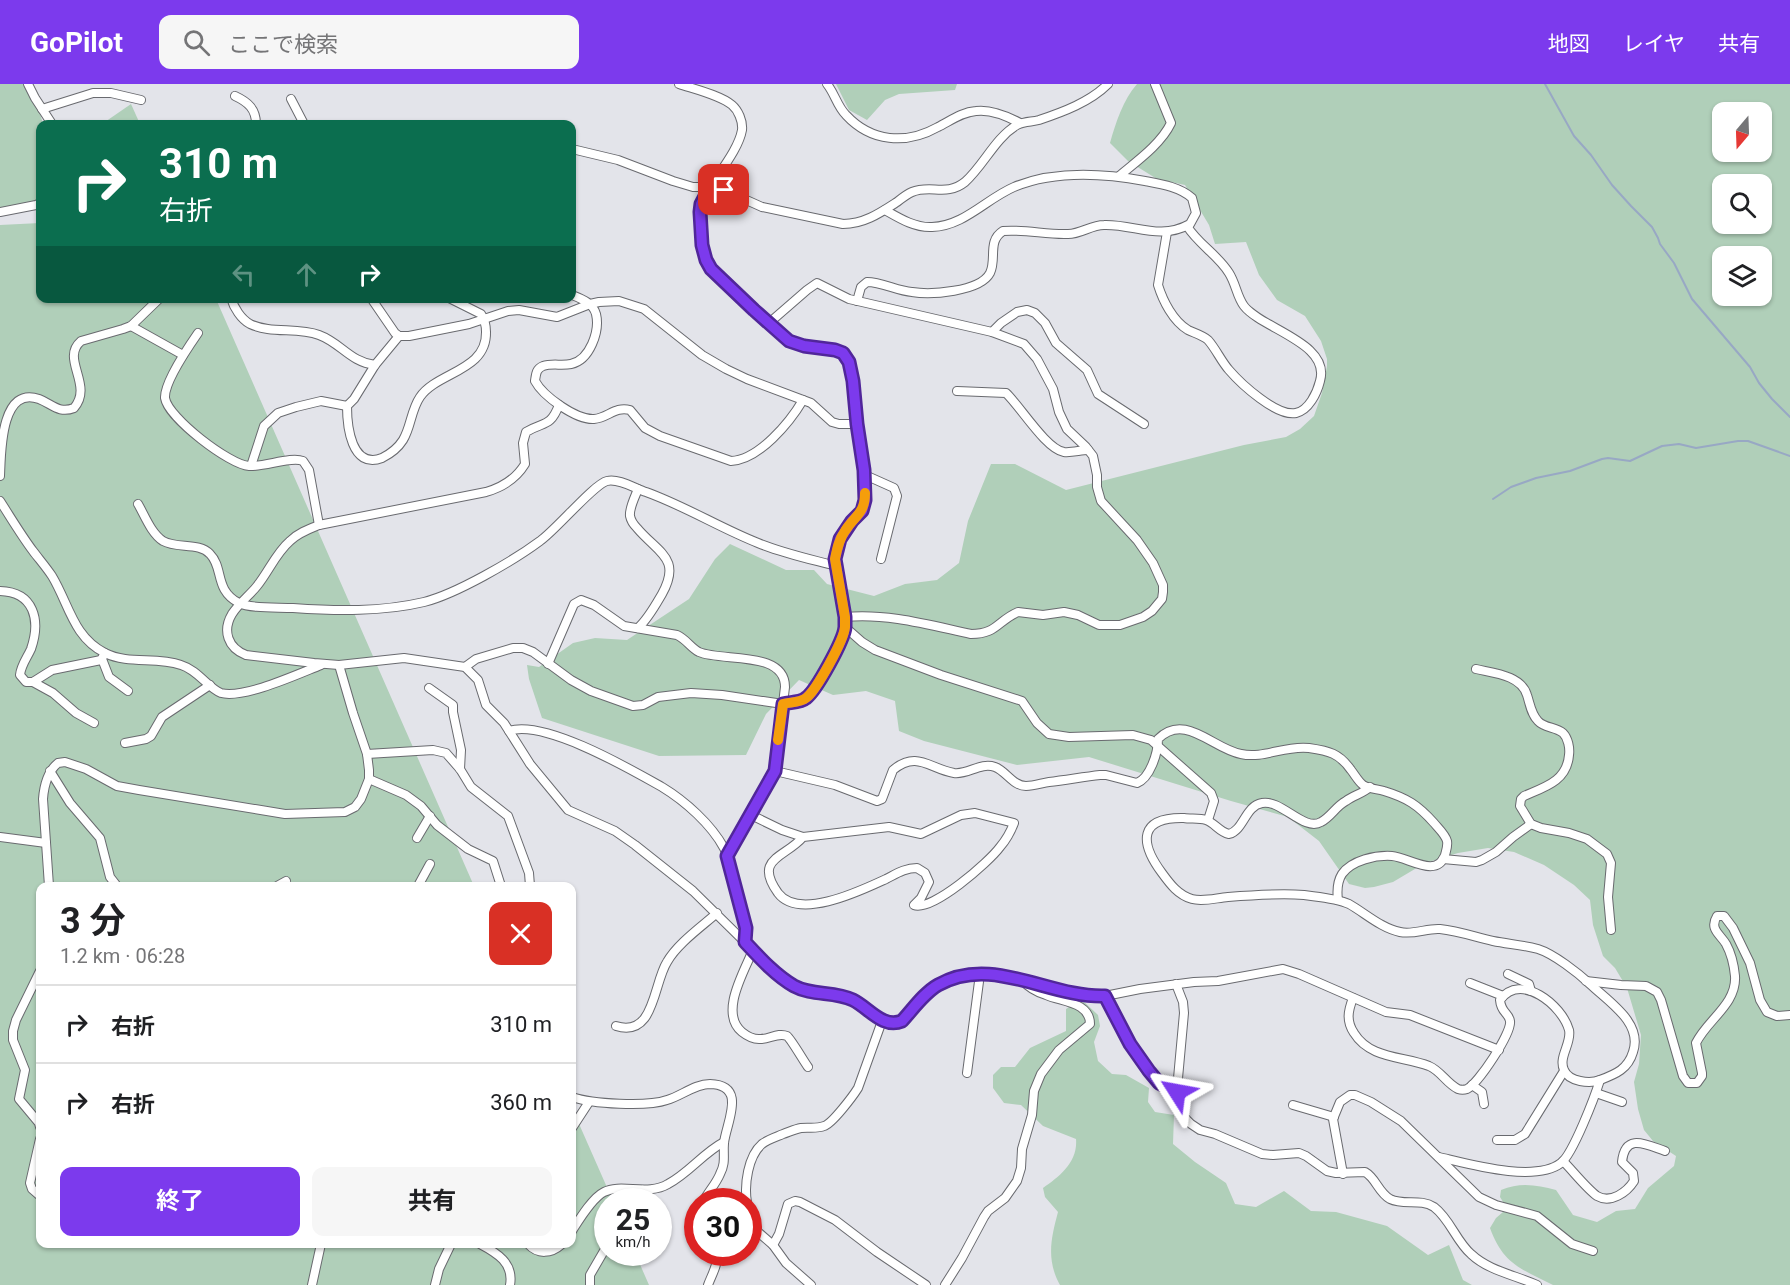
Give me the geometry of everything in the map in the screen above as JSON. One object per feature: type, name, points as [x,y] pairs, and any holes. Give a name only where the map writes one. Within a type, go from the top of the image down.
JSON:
[{"type":"street","points":[[28,84],[49,120]]},
{"type":"street","points":[[465,667],[476,659],[520,648],[533,652],[563,675],[591,690],[633,706],[643,705],[658,697],[691,693],[723,695],[783,704],[804,700],[812,693],[837,649],[845,627],[845,617],[835,559],[840,539],[864,507],[865,475],[849,362],[843,353],[796,344],[783,336],[719,278],[706,260],[702,245],[701,204],[733,152],[742,130],[741,119],[728,102],[679,84]]},
{"type":"street","points":[[827,84],[845,115],[861,128],[877,136],[896,139],[921,135],[959,116],[977,110],[998,114],[1020,123]]},
{"type":"street","points":[[576,150],[618,160],[673,182],[693,187],[724,190],[762,207],[843,224],[860,222],[885,210],[915,191],[949,190],[958,187],[1010,130],[1020,123],[1040,120],[1080,104],[1108,84]]},
{"type":"street","points":[[1119,176],[1152,147],[1171,123],[1155,84]]},
{"type":"street","points":[[42,109],[93,93],[111,93],[141,100]]},
{"type":"street","points":[[235,96],[249,104],[255,120]]},
{"type":"street","points":[[291,99],[302,120]]},
{"type":"street","points":[[857,301],[861,287],[867,282],[898,290],[924,293],[955,290],[978,284],[989,275],[995,240],[1003,231],[1070,234],[1090,226],[1113,225],[1167,232],[1187,226],[1193,221],[1196,213],[1189,195],[1158,183],[1119,176],[1064,176],[1033,181],[1004,192],[953,223],[932,227],[913,224],[885,210]]},
{"type":"street","points":[[0,212],[36,205]]},
{"type":"street","points":[[1167,232],[1158,285],[1160,294],[1173,315],[1186,329],[1207,340],[1233,375],[1258,396],[1286,412],[1300,412],[1309,403],[1318,387],[1321,379],[1319,362],[1305,346],[1250,312],[1240,299],[1230,274],[1187,226]]},
{"type":"street","points":[[769,323],[814,284],[819,284],[840,296],[857,301],[992,332],[1021,342],[1029,348],[1053,389],[1059,412],[1067,429],[1088,450],[1095,462],[1097,487],[1101,501],[1137,540],[1163,585],[1162,599],[1152,611],[1133,621],[1109,626],[1099,625],[1071,613],[1043,615],[1018,612],[988,632],[971,634],[879,616],[845,617]]},
{"type":"street","points":[[576,296],[594,308],[597,319],[597,328],[587,354],[574,364],[544,366],[536,372],[535,381],[538,387],[559,405],[591,419],[619,409],[630,410],[645,428],[660,436],[731,461],[738,461],[766,444],[803,400]]},
{"type":"street","points":[[374,303],[395,333],[399,336],[408,336],[469,324],[508,311],[519,310],[557,317],[590,304],[619,301],[644,309],[708,360],[747,379],[811,403],[832,422],[857,424]]},
{"type":"street","points":[[0,476],[4,429],[9,414],[17,403],[36,398],[56,409],[74,408],[81,390],[73,355],[74,349],[81,341],[131,326],[155,303]]},
{"type":"street","points":[[234,303],[248,323],[262,328],[305,331],[334,343],[352,358],[375,365]]},
{"type":"street","points":[[347,406],[350,433],[357,451],[364,457],[373,459],[378,459],[391,452],[402,441],[420,396],[471,362],[484,346],[486,338],[484,318],[478,312],[459,303]]},
{"type":"street","points":[[992,332],[1017,312],[1028,310],[1035,313],[1045,323],[1056,343],[1087,370],[1098,394],[1144,424]]},
{"type":"street","points":[[131,326],[183,355]]},
{"type":"street","points":[[198,333],[183,355],[165,395],[170,409],[179,420],[240,465],[267,465],[293,459],[303,461],[309,470],[319,525]]},
{"type":"street","points":[[347,406],[354,399],[375,365],[399,336]]},
{"type":"street","points":[[957,391],[1006,393],[1016,402],[1029,422],[1057,449],[1065,452],[1088,450]]},
{"type":"street","points":[[251,466],[264,426],[278,413],[321,401],[347,406]]},
{"type":"street","points":[[559,405],[550,422],[526,432],[523,444],[525,464],[515,478],[503,486],[461,498],[319,525],[300,533],[291,540],[257,586],[233,612],[228,630],[230,642],[239,652],[246,655],[325,664],[404,658],[465,667],[478,680],[486,705],[504,723],[530,764],[568,810],[615,831],[627,839],[693,891],[773,970],[794,986],[852,1000],[882,1021],[896,1023],[902,1021],[930,991],[939,985],[955,978],[980,974],[1021,978],[1088,996],[1105,996],[1287,969],[1386,1012],[1410,1015],[1499,1050]]},
{"type":"street","points":[[865,475],[894,488],[897,496],[881,560]]},
{"type":"street","points":[[138,504],[153,531],[163,541],[207,551],[214,558],[220,581],[228,595],[241,604],[315,609],[399,606],[426,601],[469,583],[541,541],[603,483],[610,480],[694,512],[762,544],[836,566]]},
{"type":"street","points":[[638,489],[632,505],[631,519],[662,554],[670,569],[668,583],[645,622],[638,628]]},
{"type":"street","points":[[0,501],[51,575],[79,633],[104,656],[124,660],[181,664],[195,671],[214,690],[233,694],[325,664]]},
{"type":"street","points":[[0,591],[10,591],[20,595],[29,605],[36,623],[35,633],[20,675],[26,682],[33,682],[53,693],[76,713],[94,723]]},
{"type":"street","points":[[548,664],[574,604],[581,600],[589,602],[619,623],[684,638],[700,652],[775,667],[784,677],[775,771],[727,856]]},
{"type":"street","points":[[845,627],[875,650],[941,675],[1022,701],[1037,723],[1049,734],[1069,737],[1133,735],[1151,740],[1210,792],[1214,801],[1208,820]]},
{"type":"street","points":[[33,682],[52,670],[101,660],[104,656]]},
{"type":"street","points":[[104,656],[109,677],[128,691]]},
{"type":"street","points":[[49,882],[43,799],[50,771],[58,763],[64,762],[86,769],[117,786],[294,814],[345,812],[355,807],[362,799],[369,778],[367,754],[339,664]]},
{"type":"street","points":[[1476,669],[1517,681],[1526,691],[1531,710],[1537,721],[1559,730],[1567,739],[1569,755],[1564,774],[1556,781],[1524,796],[1520,806],[1531,824],[1587,839],[1608,854],[1611,863],[1608,897],[1611,930]]},
{"type":"street","points":[[125,742],[151,736],[162,717],[210,685]]},
{"type":"street","points":[[429,688],[453,705],[461,750],[460,770]]},
{"type":"street","points":[[509,731],[527,729],[562,738],[662,787],[694,811],[720,842],[727,856],[746,928],[745,942]]},
{"type":"street","points":[[775,771],[835,785],[877,801],[882,799],[893,770],[909,761],[919,761],[954,773],[990,766],[997,768],[1016,782],[1028,786],[1100,775],[1137,783],[1141,782],[1150,769],[1158,740],[1168,731],[1182,729],[1242,755],[1262,754],[1296,747],[1321,750],[1341,758],[1360,782],[1370,788],[1407,799],[1420,809],[1447,841],[1443,859],[1436,864],[1426,866],[1393,856],[1379,857],[1350,867],[1341,877],[1338,900]]},
{"type":"street","points":[[367,754],[434,750],[446,753],[471,786],[508,816],[529,873],[530,882]]},
{"type":"street","points":[[50,771],[70,803],[100,838],[110,877],[114,882]]},
{"type":"street","points":[[369,778],[406,795],[422,806],[437,825],[468,849],[493,861],[500,882]]},
{"type":"street","points":[[1370,788],[1362,794],[1347,799],[1323,821],[1316,824],[1308,823],[1282,808],[1266,803],[1260,803],[1252,808],[1233,833],[1225,833],[1208,820],[1163,819],[1154,822],[1149,830],[1147,838],[1151,856],[1171,885],[1178,892],[1194,899],[1280,894],[1338,900],[1402,932],[1413,933],[1434,929],[1458,931],[1495,942],[1537,949],[1554,957],[1586,981],[1622,1014],[1635,1038],[1632,1055],[1620,1072],[1600,1080],[1584,1082],[1564,1071]]},
{"type":"street","points":[[751,815],[802,837],[889,827],[921,834],[961,815],[975,813],[1014,823],[1000,847],[986,862],[947,893],[927,905],[918,907],[914,905],[921,898],[929,882],[925,873],[917,868],[911,868],[855,892],[819,903],[798,904],[785,899],[772,882],[768,867],[774,858],[797,843],[802,837]]},
{"type":"street","points":[[417,838],[430,816]]},
{"type":"street","points":[[1443,859],[1476,862],[1482,860],[1496,852],[1531,824]]},
{"type":"street","points":[[0,837],[46,843]]},
{"type":"street","points":[[420,882],[430,864]]},
{"type":"street","points":[[616,1026],[635,1027],[643,1021],[667,960],[717,913]]},
{"type":"street","points":[[1586,981],[1653,988],[1661,1000],[1683,1076],[1688,1083],[1697,1083],[1702,1073],[1696,1043],[1730,999],[1735,980],[1734,968],[1726,944],[1714,928],[1714,921],[1720,915],[1728,920],[1750,963],[1760,1000],[1767,1012],[1777,1016],[1790,1016]]},
{"type":"street","points":[[753,950],[733,1002],[734,1019],[738,1028],[750,1037],[759,1040],[786,1036],[808,1066]]},
{"type":"street","points":[[967,1073],[980,974]]},
{"type":"street","points":[[1508,974],[1529,984],[1531,991]]},
{"type":"street","points":[[945,1285],[984,1217],[1005,1198],[1017,1181],[1022,1167],[1022,1149],[1032,1115],[1034,1091],[1041,1074],[1059,1050],[1090,1024],[1089,1016],[1080,1006],[1040,993],[1026,985],[1021,978]]},
{"type":"street","points":[[36,979],[16,1020],[13,1032],[13,1040],[25,1070],[19,1099],[36,1119]]},
{"type":"street","points":[[1470,982],[1503,996]]},
{"type":"street","points":[[1176,984],[1183,1002],[1184,1013],[1177,1092],[1177,1107],[1182,1115],[1200,1130],[1262,1154],[1299,1153],[1328,1171],[1365,1172],[1374,1180],[1379,1190],[1390,1199],[1397,1202],[1433,1206],[1468,1252],[1479,1261],[1537,1285]]},
{"type":"street","points":[[1353,998],[1348,1010],[1349,1025],[1364,1045],[1372,1051],[1419,1063],[1436,1070],[1458,1089],[1468,1089],[1499,1050],[1510,1022],[1510,1018],[1502,1009],[1500,1000],[1503,996],[1514,990],[1531,991],[1541,996],[1565,1021],[1569,1035],[1563,1060],[1564,1071],[1525,1134],[1515,1140],[1497,1140]]},
{"type":"street","points":[[1105,996],[1130,1044],[1149,1071],[1159,1083],[1177,1092]]},
{"type":"street","points":[[745,1188],[749,1168],[761,1145],[796,1129],[826,1126],[854,1095],[882,1021]]},
{"type":"street","points":[[1438,1157],[1486,1168],[1524,1172],[1550,1168],[1563,1161],[1571,1150],[1600,1080]]},
{"type":"street","points":[[576,1098],[590,1102],[659,1103],[705,1084],[720,1085],[727,1090],[732,1101],[730,1122],[724,1142],[725,1156],[720,1174],[712,1188]]},
{"type":"street","points":[[1472,1086],[1482,1092],[1484,1104]]},
{"type":"street","points":[[1596,1093],[1622,1102]]},
{"type":"street","points":[[1343,1173],[1334,1117],[1345,1097],[1355,1095],[1401,1121],[1479,1197],[1496,1205],[1537,1216],[1572,1244],[1593,1251]]},
{"type":"street","points":[[576,1122],[590,1102]]},
{"type":"street","points":[[1293,1105],[1334,1117]]},
{"type":"street","points":[[654,1188],[668,1184],[707,1152],[724,1142]]},
{"type":"street","points":[[1563,1161],[1598,1196],[1610,1198],[1626,1191],[1634,1181],[1633,1173],[1622,1162],[1623,1155],[1630,1144],[1635,1142],[1665,1151]]},
{"type":"street","points":[[36,1157],[30,1183],[36,1192]]},
{"type":"street","points":[[773,1245],[779,1234],[788,1204],[795,1201],[800,1202],[817,1209],[843,1226],[926,1285]]},
{"type":"street","points":[[576,1226],[594,1203]]},
{"type":"street","points":[[762,1235],[773,1245],[786,1263],[811,1285]]},
{"type":"street","points":[[312,1285],[320,1248]]},
{"type":"street","points":[[435,1285],[439,1269],[449,1248]]},
{"type":"street","points":[[487,1248],[499,1255],[507,1264],[510,1285]]},
{"type":"street","points":[[532,1248],[543,1252],[550,1252],[556,1248]]},
{"type":"street","points":[[590,1285],[590,1275],[595,1266]]},
{"type":"street","points":[[708,1285],[716,1266]]},
{"type":"green space","points":[[0,84],[32,84],[42,120],[36,120],[36,204],[0,208]]},
{"type":"green space","points":[[836,84],[957,84],[955,90],[899,94],[885,100],[867,120],[849,110]]},
{"type":"green space","points":[[1137,84],[1790,84],[1790,1285],[1553,1285],[1514,1264],[1495,1240],[1490,1228],[1503,1212],[1505,1205],[1500,1197],[1501,1190],[1528,1185],[1556,1190],[1573,1215],[1597,1222],[1616,1211],[1635,1209],[1648,1188],[1674,1166],[1676,1156],[1653,1141],[1644,1130],[1634,1082],[1639,1064],[1641,1035],[1627,988],[1615,968],[1603,956],[1593,925],[1590,900],[1574,885],[1544,865],[1514,852],[1488,848],[1458,853],[1425,863],[1393,882],[1365,888],[1349,884],[1319,841],[1288,817],[1089,757],[1017,765],[924,741],[899,731],[895,701],[866,691],[833,695],[799,680],[766,714],[746,755],[659,756],[542,718],[529,679],[527,665],[539,667],[573,643],[595,638],[627,640],[689,599],[715,559],[730,544],[786,570],[814,570],[827,584],[874,596],[905,584],[937,580],[959,563],[968,521],[991,464],[1015,464],[1066,490],[1244,445],[1286,437],[1300,429],[1314,416],[1322,393],[1327,366],[1321,341],[1305,316],[1277,300],[1259,275],[1246,242],[1215,244],[1209,225],[1185,185],[1157,179],[1128,161],[1110,143],[1120,112]]},
{"type":"green space","points":[[131,104],[138,120],[108,120]]},
{"type":"green space","points":[[36,223],[36,303],[218,303],[472,882],[36,882],[36,1248],[576,1248],[576,1117],[607,1188],[594,1188],[594,1266],[641,1266],[649,1285],[0,1285],[0,225]]},
{"type":"green space","points":[[1081,999],[1098,1015],[1100,1026],[1094,1042],[1098,1061],[1112,1074],[1126,1075],[1149,1088],[1148,1102],[1155,1112],[1174,1115],[1173,1144],[1226,1183],[1235,1204],[1256,1207],[1284,1191],[1311,1211],[1336,1212],[1387,1226],[1428,1255],[1449,1245],[1463,1280],[1472,1285],[1060,1285],[1051,1258],[1053,1231],[1058,1212],[1045,1197],[1043,1188],[1067,1168],[1074,1155],[1076,1139],[1043,1126],[1021,1105],[1004,1103],[993,1088],[993,1075],[1001,1067],[1015,1067],[1030,1048],[1066,1031],[1066,1009]]},
{"type":"waterway","points":[[1545,84],[1574,136],[1612,185],[1652,227],[1692,299],[1750,367],[1772,399],[1790,417]]},
{"type":"waterway","points":[[1493,499],[1511,487],[1536,478],[1570,471],[1602,459],[1630,461],[1662,446],[1679,444],[1696,448],[1748,441],[1790,456]]},
{"type":"slow traffic","points":[[778,740],[783,704],[804,700],[812,693],[843,635],[845,617],[835,559],[840,539],[864,507],[865,493]]},
{"type":"route","points":[[724,190],[710,187],[701,204],[700,225],[706,260],[719,278],[789,341],[843,353],[849,362],[853,381],[865,491],[864,507],[840,539],[835,559],[845,617],[843,635],[812,693],[804,700],[783,704],[775,771],[727,856],[746,928],[745,942],[773,970],[794,986],[852,1000],[888,1023],[902,1021],[930,991],[939,985],[968,975],[983,974],[1021,978],[1088,996],[1105,996],[1130,1044],[1149,1071],[1159,1083],[1177,1092]]}]
